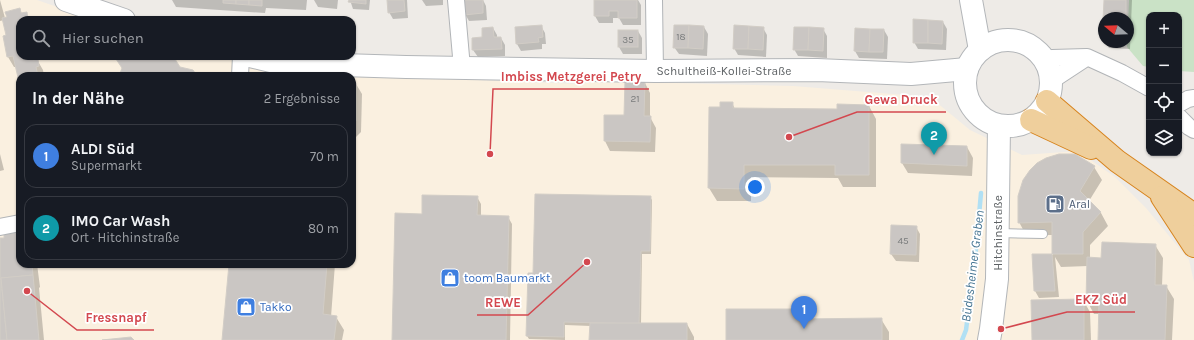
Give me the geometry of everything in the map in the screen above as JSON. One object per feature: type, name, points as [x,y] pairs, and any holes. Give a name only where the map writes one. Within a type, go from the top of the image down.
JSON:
[{"type":"highway","points":[[1049,91],[1117,161]]},
{"type":"highway","points":[[1031,120],[1117,161],[1190,211]]},
{"type":"highway","points":[[1155,188],[1194,246]]},
{"type":"main road","points":[[66,0],[112,16]]},
{"type":"main road","points":[[972,2],[1004,40]]},
{"type":"main road","points":[[972,2],[980,50]]},
{"type":"main road","points":[[1004,40],[1027,44],[1044,60],[1049,70],[1049,91],[1041,112],[1031,120],[1021,125],[1010,127],[998,126],[986,121],[975,112],[968,100],[966,78],[972,59],[980,50],[991,43],[1004,40]]},
{"type":"main road","name":"Schultheiß-Kollei-Straße","points":[[267,60],[279,63],[462,68],[655,71],[817,70],[966,78]]},
{"type":"main road","name":"Hitchinstraße","points":[[989,340],[997,279],[998,126]]},
{"type":"street","points":[[456,0],[462,68]]},
{"type":"street","points":[[654,0],[655,71]]},
{"type":"street","points":[[1049,91],[1087,57]]},
{"type":"street","points":[[1044,60],[1052,58],[1087,57],[1122,73],[1146,86]]},
{"type":"street","points":[[240,72],[241,60]]},
{"type":"street","points":[[1182,102],[1194,98]]},
{"type":"street","points":[[1182,120],[1194,130]]},
{"type":"street","points":[[0,227],[16,224]]},
{"type":"lane","points":[[998,233],[1044,234]]},
{"type":"shaded area","points":[[0,0],[37,0],[83,16],[16,16],[16,60],[231,60],[284,72],[16,72],[16,268],[356,268],[356,76],[580,84],[596,81],[793,86],[930,97],[970,130],[1022,155],[1078,151],[1115,177],[1146,208],[1189,260],[1194,282],[1194,340],[0,340]]},
{"type":"green space","points":[[1129,0],[1194,0],[1194,72],[1182,71],[1182,12],[1146,12],[1146,66],[1143,66],[1128,48],[1134,48],[1134,12],[1128,12]]},
{"type":"building","points":[[223,0],[236,0],[236,4],[223,3]]},
{"type":"building","points":[[236,0],[249,0],[249,5],[236,4]]},
{"type":"building","points":[[249,0],[262,0],[262,6],[249,5]]},
{"type":"building","points":[[349,0],[366,0],[366,4],[348,2]]},
{"type":"building","points":[[387,0],[404,0],[405,11],[388,13]]},
{"type":"building","points":[[463,0],[483,0],[483,13],[464,15]]},
{"type":"building","points":[[594,0],[637,0],[637,18],[618,18],[618,11],[609,11],[609,16],[594,16]]},
{"type":"building","points":[[1104,0],[1126,0],[1126,12],[1103,12]]},
{"type":"building","points":[[20,8],[21,13],[27,12],[28,16],[16,16],[16,60],[38,60],[39,66],[36,67],[37,72],[17,72],[13,56],[7,57],[3,36],[6,35],[2,18],[7,17],[5,12]]},
{"type":"building","points":[[913,19],[928,20],[928,43],[913,43]]},
{"type":"building","points":[[928,20],[943,21],[942,44],[928,43]]},
{"type":"building","points":[[542,25],[543,37],[538,38],[539,42],[516,44],[515,27]]},
{"type":"building","points":[[674,25],[689,25],[688,48],[673,48]]},
{"type":"building","points":[[689,25],[704,26],[703,49],[688,48]]},
{"type":"building","points":[[734,25],[749,26],[748,49],[733,49]]},
{"type":"building","points":[[749,26],[764,27],[763,50],[748,49]]},
{"type":"building","points":[[493,27],[494,37],[501,37],[502,49],[472,50],[472,38],[482,37],[482,28]]},
{"type":"building","points":[[794,27],[809,27],[808,50],[793,50]]},
{"type":"building","points":[[809,27],[824,28],[823,51],[808,50]]},
{"type":"building","points":[[855,28],[870,29],[869,52],[854,51]]},
{"type":"building","points":[[870,29],[884,29],[883,52],[869,52]]},
{"type":"building","points":[[618,30],[638,30],[638,47],[618,47]]},
{"type":"building","points":[[117,60],[176,60],[180,67],[193,70],[194,72],[120,72],[122,68]]},
{"type":"building","points":[[625,81],[645,82],[644,116],[651,116],[650,142],[604,141],[604,115],[624,115]]},
{"type":"building","points":[[720,102],[733,102],[733,108],[837,109],[837,104],[869,105],[869,175],[835,175],[835,165],[744,165],[744,189],[708,188],[709,107],[720,107]]},
{"type":"building","points":[[901,144],[967,146],[967,166],[901,163]]},
{"type":"building","name":"Aral","points":[[1059,154],[1075,154],[1095,166],[1080,191],[1101,212],[1083,232],[1083,254],[1052,254],[1052,222],[1018,223],[1018,196],[1023,180],[1037,163],[1046,158]]},
{"type":"building","points":[[535,194],[651,196],[650,251],[641,251],[639,324],[564,322],[564,337],[526,336],[528,273],[533,273]]},
{"type":"building","name":"toom Baumarkt","points":[[422,195],[478,196],[477,215],[509,216],[506,340],[392,340],[395,213],[422,214]]},
{"type":"building","points":[[891,225],[917,226],[916,255],[890,254]]},
{"type":"building","points":[[16,232],[16,268],[32,268],[33,275],[1,278],[7,340],[0,340],[0,238],[4,238],[4,233]]},
{"type":"building","points":[[1102,242],[1156,244],[1155,285],[1167,285],[1165,340],[1098,340],[1099,302],[1086,302],[1087,257],[1101,258]]},
{"type":"building","points":[[1032,254],[1052,254],[1055,291],[1034,291]]},
{"type":"building","points":[[229,268],[327,268],[323,314],[337,316],[334,340],[222,340]]},
{"type":"building","points":[[33,275],[39,340],[7,340],[1,278]]},
{"type":"building","points":[[1084,299],[1084,340],[1032,340],[1031,300]]},
{"type":"building","points":[[726,309],[802,309],[802,319],[882,318],[882,340],[726,340]]},
{"type":"building","points":[[590,323],[687,323],[687,340],[589,340]]},
{"type":"building","points":[[131,337],[134,340],[102,340]]},
{"type":"waterway","name":"Büdesheimer Graben","points":[[962,340],[966,330],[975,260],[981,193]]},
{"type":"place","name":"Gewa Druck","points":[[789,137]]},
{"type":"place","name":"Imbiss Metzgerei Petry","points":[[490,154]]},
{"type":"place","name":"IMO Car Wash","points":[[934,155]]},
{"type":"place","name":"Aral","points":[[1055,204]]},
{"type":"place","name":"REWE","points":[[587,262]]},
{"type":"place","name":"toom Baumarkt","points":[[450,278]]},
{"type":"place","name":"Fressnapf","points":[[27,291]]},
{"type":"place","name":"Takko","points":[[246,307]]},
{"type":"place","name":"ALDI Süd","points":[[804,329]]},
{"type":"place","name":"EKZ Süd","points":[[1001,329]]}]
